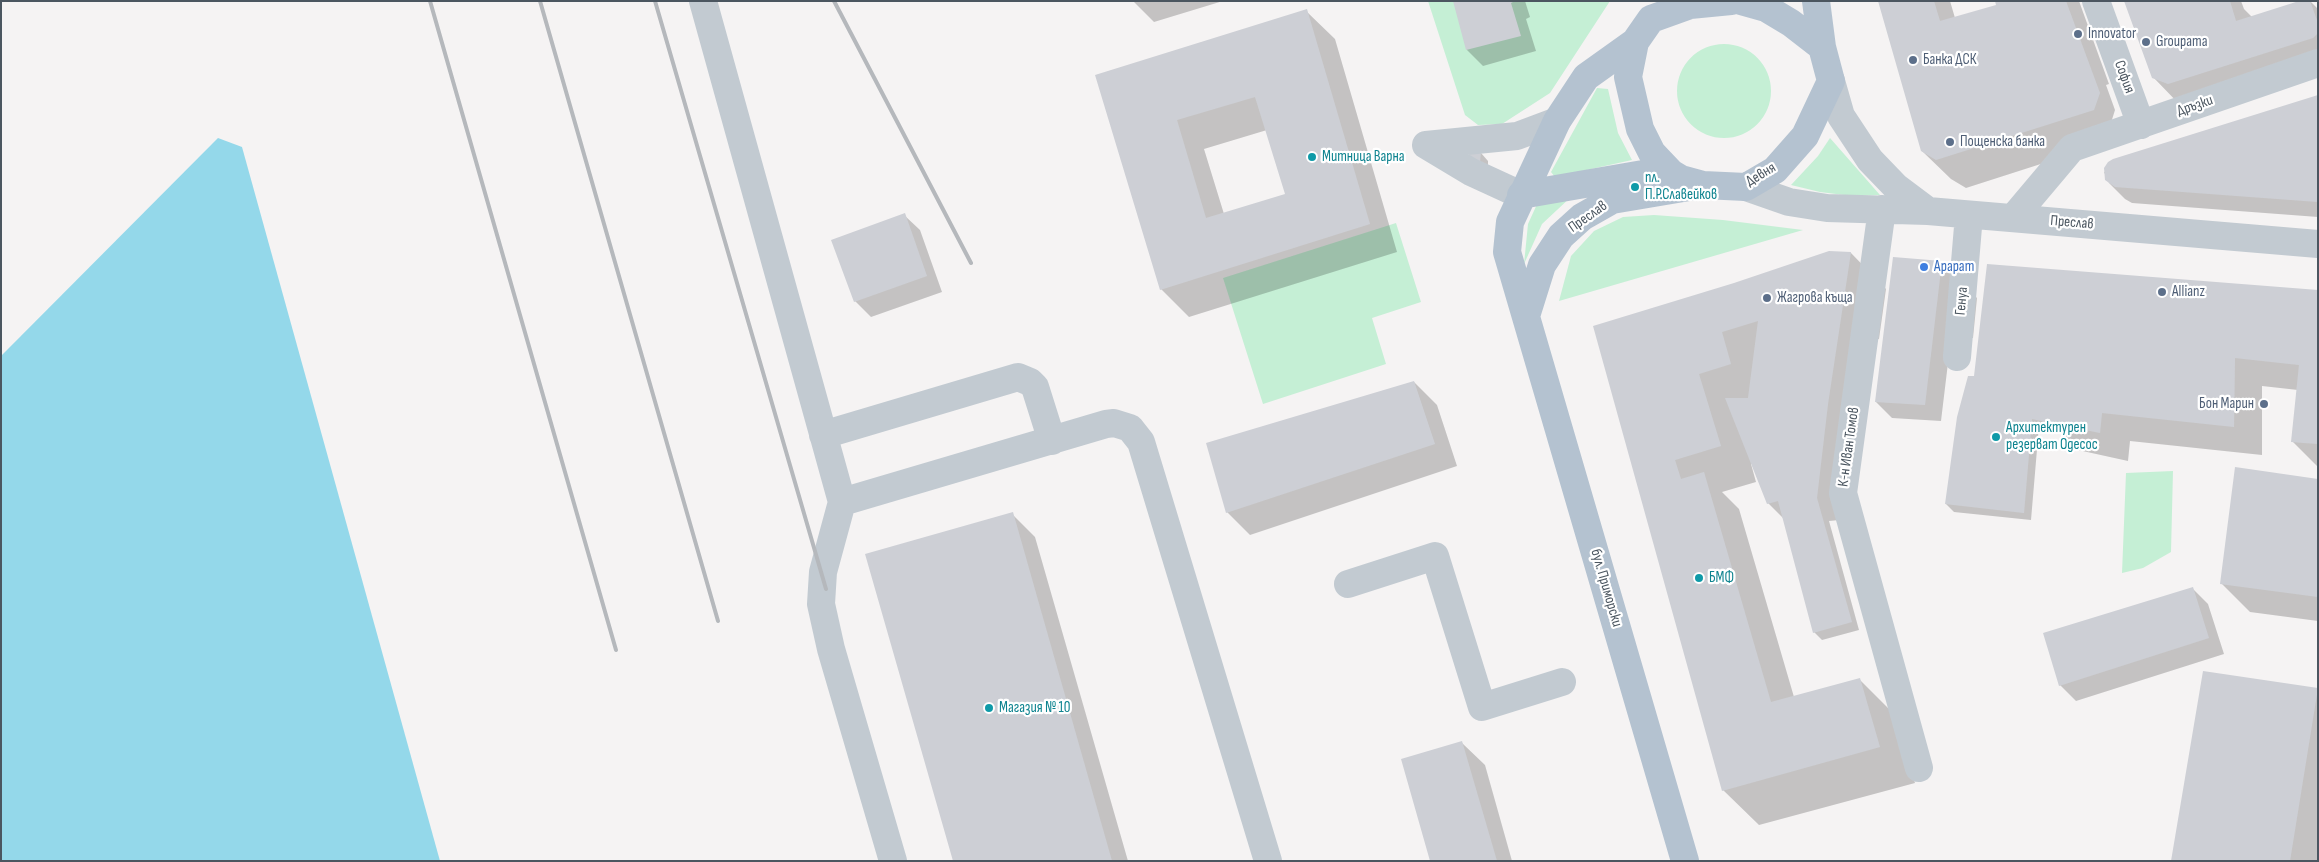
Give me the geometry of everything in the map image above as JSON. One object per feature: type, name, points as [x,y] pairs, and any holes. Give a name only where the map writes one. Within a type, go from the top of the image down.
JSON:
[{"type":"main road","name":"Девня","points":[[1731,1],[1654,10],[1635,42],[1628,77],[1640,129],[1652,153],[1672,173],[1681,179],[1703,185],[1746,187],[1775,170],[1805,136],[1831,81]]},
{"type":"main road","points":[[1741,1],[1766,8],[1791,23],[1822,47]]},
{"type":"main road","points":[[1816,1],[1822,47],[1831,81]]},
{"type":"main road","name":"Девня","points":[[1526,316],[1507,252],[1510,222],[1557,121],[1586,77],[1635,42]]},
{"type":"main road","points":[[1521,195],[1643,174],[1672,173]]},
{"type":"main road","name":"Преслав","points":[[1526,316],[1542,265],[1561,236],[1582,217],[1612,200],[1703,185]]},
{"type":"main road","name":"бул. Приморски","points":[[1526,316],[1685,861]]},
{"type":"street","points":[[703,1],[842,502],[823,572],[821,604],[831,649],[893,861]]},
{"type":"street","name":"София","points":[[2096,1],[2141,125]]},
{"type":"street","name":"Дръзки","points":[[2013,218],[2072,148],[2318,63]]},
{"type":"street","points":[[1831,81],[1841,116],[1870,160],[1896,187],[1928,211]]},
{"type":"street","points":[[1521,195],[1471,172],[1426,145],[1517,136],[1557,121]]},
{"type":"street","name":"Преслав","points":[[1746,187],[1790,202],[1827,208],[1928,211],[2318,244]]},
{"type":"street","name":"К-н Иван Томов","points":[[1882,209],[1843,493],[1919,768]]},
{"type":"street","name":"Генуа","points":[[1957,356],[1970,215]]},
{"type":"street","points":[[823,435],[1018,378],[1030,382],[1035,387],[1052,440]]},
{"type":"street","points":[[842,502],[1114,423],[1130,428],[1141,442],[1268,861]]},
{"type":"street","points":[[1348,584],[1435,556],[1482,707],[1562,682]]},
{"type":"green space","points":[[1428,1],[1610,1],[1550,93],[1502,124],[1478,125],[1465,115]]},
{"type":"green space","points":[[1724,44],[1742,48],[1757,58],[1767,73],[1771,91],[1767,109],[1757,124],[1742,134],[1724,138],[1706,134],[1691,124],[1681,109],[1677,91],[1681,73],[1691,58],[1706,48]]},
{"type":"green space","points":[[1597,88],[1608,89],[1618,133],[1632,160],[1555,177],[1551,172]]},
{"type":"green space","points":[[1830,138],[1880,195],[1852,196],[1820,192],[1791,185],[1818,156]]},
{"type":"green space","points":[[1572,196],[1542,224],[1524,264],[1528,224],[1538,202]]},
{"type":"green space","points":[[1654,215],[1723,220],[1803,230],[1559,301],[1571,256],[1594,231],[1623,217]]},
{"type":"green space","points":[[1396,223],[1421,302],[1372,318],[1386,364],[1263,404],[1223,278]]},
{"type":"green space","points":[[2173,471],[2171,552],[2143,568],[2122,573],[2126,473]]},
{"type":"water","points":[[218,138],[242,147],[440,861],[1,861],[1,356]]},
{"type":"building","points":[[1453,1],[1515,1],[1511,3],[1521,36],[1466,50]]},
{"type":"building","points":[[1878,1],[1934,1],[1940,21],[1996,5],[1995,1],[2066,1],[2100,93],[2094,110],[1936,160],[1921,151]]},
{"type":"building","points":[[2124,1],[2230,1],[2236,21],[2299,1],[2310,1],[2318,23],[2318,33],[2313,38],[2168,84],[2152,78]]},
{"type":"building","name":"Митница Варна","points":[[1307,9],[1370,224],[1160,290],[1095,75]],"holes":[[[1255,97],[1285,194],[1206,218],[1177,120]]]},
{"type":"building","points":[[2318,95],[2318,202],[2115,187],[2105,180],[2104,168],[2113,159]]},
{"type":"building","points":[[1470,150],[1481,152],[1480,162],[1468,160]]},
{"type":"building","points":[[905,213],[927,276],[854,302],[831,240]]},
{"type":"building","name":"БМФ","points":[[1829,251],[1851,252],[1828,404],[1817,498],[1852,622],[1813,633],[1778,501],[1767,504],[1725,398],[1748,398],[1758,321],[1722,332],[1731,364],[1699,374],[1721,446],[1675,460],[1681,479],[1704,472],[1771,702],[1860,678],[1880,747],[1722,791],[1593,326],[1734,283]]},
{"type":"building","points":[[1893,257],[1942,261],[1925,405],[1875,402]]},
{"type":"building","points":[[1987,264],[2318,290],[2318,444],[2291,442],[2299,365],[2235,358],[2234,427],[2102,413],[2100,433],[2032,419],[2024,513],[1945,504],[1957,417],[1968,376],[1974,376]]},
{"type":"building","points":[[1414,381],[1435,444],[1226,513],[1206,443]]},
{"type":"building","points":[[2235,467],[2318,479],[2318,597],[2220,584]]},
{"type":"building","name":"Магазия № 10","points":[[1013,512],[1112,861],[953,861],[865,554]]},
{"type":"building","points":[[2193,587],[2209,638],[2059,686],[2043,633]]},
{"type":"building","points":[[2203,671],[2318,688],[2290,861],[2171,861]]},
{"type":"building","points":[[1462,741],[1497,861],[1430,861],[1401,759]]},
{"type":"railway","points":[[430,1],[616,650]]},
{"type":"railway","points":[[540,1],[718,621]]},
{"type":"railway","points":[[655,1],[826,589]]},
{"type":"railway","points":[[834,1],[971,263]]},
{"type":"place","name":"Innovator","points":[[2078,34]]},
{"type":"place","name":"Groupama","points":[[2146,42]]},
{"type":"place","name":"Банка ДСК","points":[[1913,60]]},
{"type":"place","name":"Пощенска банка","points":[[1950,142]]},
{"type":"place","name":"Митница Варна","points":[[1312,157]]},
{"type":"place","name":"пл. П.Р.Славeйков","points":[[1635,187]]},
{"type":"place","name":"Арарат","points":[[1924,267]]},
{"type":"place","name":"Allianz","points":[[2162,292]]},
{"type":"place","name":"Жагрова къща","points":[[1767,298]]},
{"type":"place","name":"Бон Марин","points":[[2264,404]]},
{"type":"place","name":"Архитектурен резерват Одесос","points":[[1996,437]]},
{"type":"place","name":"БМФ","points":[[1699,578]]},
{"type":"place","name":"Магазия № 10","points":[[989,708]]}]
